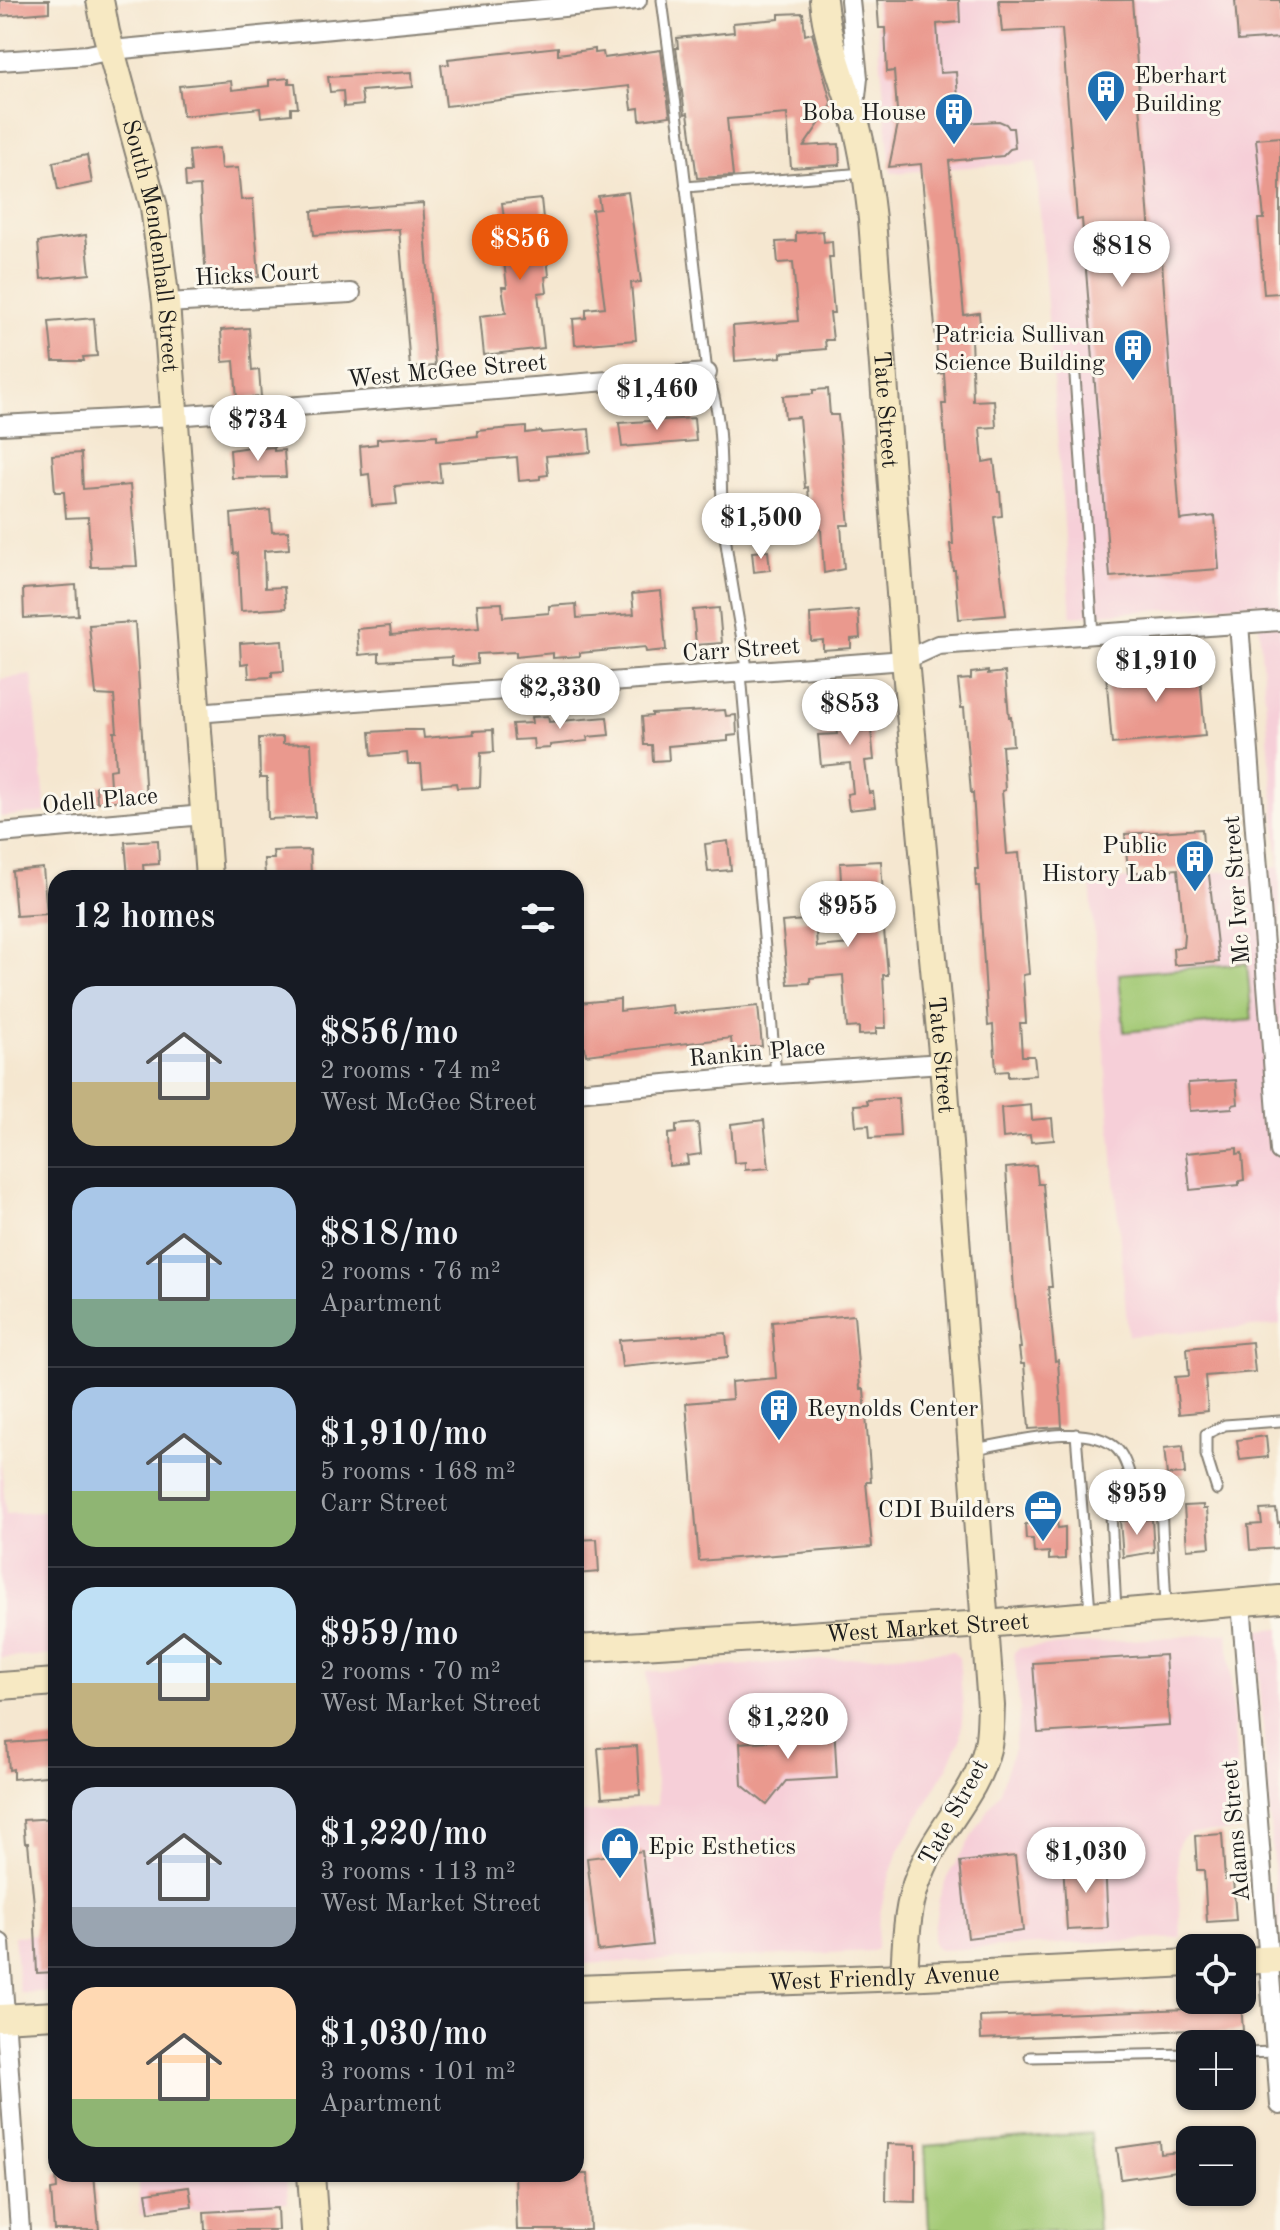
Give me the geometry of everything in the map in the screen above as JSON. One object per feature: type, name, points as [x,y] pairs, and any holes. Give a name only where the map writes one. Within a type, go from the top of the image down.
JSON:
[{"type":"street","name":"South Mendenhall Street","points":[[100,0],[154,207],[166,303],[208,870]]},
{"type":"street","points":[[0,61],[88,55],[551,4],[637,0]]},
{"type":"street","name":"Tate Street","points":[[823,0],[836,68],[854,117],[867,173],[905,660],[943,1063],[991,1706],[987,1749],[972,1784],[918,1877],[911,1902],[904,1977]]},
{"type":"street","name":"Tate Street","points":[[850,0],[858,78],[854,117]]},
{"type":"street","name":"Hicks Court","points":[[166,303],[351,293]]},
{"type":"street","name":"West McGee Street","points":[[0,425],[175,416],[707,373]]},
{"type":"street","name":"Carr Street","points":[[196,713],[744,674],[905,660],[938,645],[1280,621]]},
{"type":"street","name":"Mc Iver Street","points":[[1239,624],[1280,1151]]},
{"type":"street","name":"Odell Place","points":[[0,833],[204,815]]},
{"type":"street","name":"Rankin Place","points":[[584,1091],[943,1063]]},
{"type":"street","name":"West Market Street","points":[[584,1649],[985,1624],[1280,1599]]},
{"type":"street","name":"Adams Street","points":[[1241,1602],[1274,1959],[1280,2105]]},
{"type":"street","points":[[0,1686],[48,1683]]},
{"type":"street","points":[[0,1943],[4,2064],[20,2230]]},
{"type":"street","name":"West Friendly Avenue","points":[[584,1989],[1176,1964]]},
{"type":"street","points":[[3,2018],[48,2015]]},
{"type":"street","points":[[312,2182],[315,2230]]},
{"type":"lane","points":[[662,0],[707,373],[716,396],[723,517],[744,674],[776,1074]]},
{"type":"lane","points":[[685,187],[867,173]]},
{"type":"lane","points":[[1075,376],[1093,634]]},
{"type":"lane","points":[[1217,1490],[1206,1455],[1206,1434],[1225,1425],[1280,1421]]},
{"type":"lane","points":[[972,1449],[1076,1434],[1105,1439],[1119,1450],[1134,1487]]},
{"type":"lane","points":[[1076,1434],[1103,1614]]},
{"type":"lane","points":[[1103,1614],[1111,1514],[1119,1492],[1134,1487],[1155,1496],[1161,1506],[1166,1608]]},
{"type":"lane","points":[[1256,2053],[1276,2052]]},
{"type":"lane","points":[[1030,2057],[1176,2054]]},
{"type":"shaded area","points":[[875,0],[1280,0],[1280,1325],[1128,1336],[1090,882],[1279,867],[1257,603],[1071,616],[1036,162],[891,173]]},
{"type":"shaded area","points":[[32,675],[46,812],[0,817],[0,679]]},
{"type":"shaded area","points":[[0,1455],[6,1514],[48,1511],[48,1655],[0,1658]]},
{"type":"shaded area","points":[[1280,1628],[1280,1934],[1278,1934],[1256,1630]]},
{"type":"shaded area","points":[[1228,1633],[1241,1831],[1190,1833],[1180,1840],[1177,1849],[1181,1934],[1176,1934],[1176,1938],[940,1950],[935,1947],[932,1941],[939,1899],[947,1877],[1000,1791],[1014,1749],[1020,1711],[1014,1652],[1019,1648]]},
{"type":"shaded area","points":[[952,1651],[959,1657],[963,1710],[960,1740],[897,1854],[885,1890],[876,1949],[584,1964],[584,1813],[658,1805],[646,1672]]},
{"type":"shaded area","points":[[48,1934],[48,1991],[19,1991],[14,1936]]},
{"type":"shaded area","points":[[138,2182],[287,2182],[288,2202],[140,2215]]},
{"type":"green space","points":[[1247,963],[1252,1020],[1124,1032],[1119,974]]},
{"type":"green space","points":[[1091,2133],[1098,2230],[929,2230],[925,2146]]},
{"type":"building","points":[[0,0],[49,0],[49,12],[0,16]]},
{"type":"building","points":[[877,0],[959,0],[960,22],[937,24],[940,73],[956,72],[960,123],[999,121],[1013,128],[1015,148],[1003,156],[949,161],[964,315],[979,313],[981,335],[971,336],[973,401],[994,400],[996,427],[980,428],[983,462],[994,460],[1000,492],[1002,516],[994,517],[1006,615],[959,619],[950,544],[953,544],[942,404],[946,404],[944,373],[939,374],[921,164],[889,167],[898,124],[894,71],[887,72],[885,28],[879,28]]},
{"type":"building","name":"Patricia Sullivan Science Building","points":[[999,0],[1132,0],[1151,248],[1161,247],[1180,520],[1215,516],[1219,569],[1110,577],[1082,219],[1077,220],[1062,29],[1002,32]]},
{"type":"building","points":[[1235,0],[1280,0],[1280,38],[1238,41]]},
{"type":"building","points":[[803,13],[805,35],[812,33],[832,105],[804,146],[839,144],[840,165],[791,168],[787,114],[727,119],[733,176],[697,178],[688,113],[685,114],[677,38],[734,32],[733,23],[779,19],[779,14]]},
{"type":"building","points":[[558,47],[558,54],[595,49],[595,53],[603,52],[604,58],[661,50],[670,116],[640,120],[639,108],[632,109],[629,86],[446,106],[441,65],[449,64],[448,59]]},
{"type":"building","points":[[412,72],[413,87],[361,91],[363,105],[344,107],[343,91],[330,92],[328,77]]},
{"type":"building","points":[[289,78],[289,83],[295,83],[298,108],[291,108],[291,114],[261,117],[260,108],[183,116],[179,86],[231,81],[232,90],[269,86],[269,80]]},
{"type":"building","points":[[1280,137],[1280,293],[1264,294],[1258,219],[1264,219],[1256,139]]},
{"type":"building","points":[[219,148],[221,169],[238,168],[241,200],[253,199],[259,277],[206,280],[200,186],[186,187],[185,172],[191,172],[189,151]]},
{"type":"building","points":[[87,155],[92,183],[58,190],[53,162]]},
{"type":"building","points":[[628,192],[641,282],[631,283],[636,340],[575,345],[573,319],[586,318],[586,309],[605,307],[592,210],[600,209],[598,196]]},
{"type":"building","points":[[541,199],[549,276],[545,277],[547,292],[538,293],[544,348],[484,355],[480,316],[506,313],[502,287],[507,287],[503,252],[508,251],[502,203]]},
{"type":"building","points":[[423,203],[435,366],[410,368],[399,229],[314,235],[312,211]]},
{"type":"building","points":[[823,231],[824,242],[832,241],[833,257],[829,257],[833,340],[825,340],[826,349],[735,361],[733,326],[798,321],[793,262],[778,263],[776,242],[796,241],[796,233]]},
{"type":"building","points":[[86,235],[90,274],[41,279],[38,242]]},
{"type":"building","points":[[94,318],[97,356],[83,357],[84,361],[53,361],[49,322]]},
{"type":"building","points":[[249,328],[252,371],[259,370],[261,397],[237,399],[234,361],[223,362],[221,330]]},
{"type":"building","points":[[828,389],[830,415],[838,415],[849,525],[841,525],[844,569],[824,573],[821,529],[811,530],[799,417],[785,418],[783,396],[813,394],[813,390]]},
{"type":"building","points":[[694,418],[696,441],[622,447],[619,423]]},
{"type":"building","points":[[526,427],[526,433],[589,429],[591,452],[546,456],[548,475],[519,481],[517,457],[439,463],[441,482],[395,486],[397,504],[372,506],[369,474],[362,475],[360,446],[377,444],[377,439],[437,435],[437,440],[478,436],[477,431]]},
{"type":"building","points":[[261,445],[261,448],[274,447],[274,451],[284,450],[286,477],[232,478],[230,450]]},
{"type":"building","points":[[81,453],[83,489],[130,485],[137,566],[91,567],[88,517],[66,518],[64,492],[55,492],[52,455]]},
{"type":"building","points":[[270,510],[272,532],[288,531],[289,549],[264,551],[265,588],[284,587],[286,608],[241,611],[238,553],[234,554],[231,514]]},
{"type":"building","points":[[768,551],[770,570],[754,572],[752,552]]},
{"type":"building","points":[[76,585],[78,615],[24,618],[23,589]]},
{"type":"building","points":[[661,591],[666,650],[646,652],[645,647],[553,658],[553,653],[516,657],[516,652],[477,654],[477,664],[459,666],[452,665],[452,657],[379,661],[379,653],[359,655],[357,629],[390,626],[391,635],[479,628],[477,604],[502,603],[503,617],[549,613],[549,606],[576,604],[577,618],[634,614],[632,594]]},
{"type":"building","points":[[719,608],[722,643],[696,645],[693,610]]},
{"type":"building","points":[[858,610],[860,638],[851,639],[851,648],[823,650],[823,640],[811,641],[810,614]]},
{"type":"building","points":[[135,622],[146,799],[97,802],[96,786],[110,785],[109,770],[116,769],[114,732],[117,732],[114,696],[96,695],[89,625]]},
{"type":"building","points":[[282,640],[284,671],[272,672],[272,677],[249,678],[248,663],[241,664],[240,643]]},
{"type":"building","points":[[1199,664],[1205,736],[1112,744],[1106,673]]},
{"type":"building","points":[[988,671],[988,674],[1005,672],[1011,717],[1013,745],[1002,746],[1005,790],[1002,791],[1007,854],[1019,853],[1029,974],[1023,975],[1026,1023],[1020,1023],[1022,1056],[1034,1056],[1036,1075],[1008,1077],[1008,1071],[996,1072],[993,1025],[988,1026],[979,886],[976,886],[975,869],[978,869],[973,793],[958,680],[971,679],[971,673]]},
{"type":"building","points":[[855,689],[857,704],[861,703],[863,731],[871,730],[874,760],[865,761],[869,793],[873,792],[875,807],[849,810],[847,794],[853,793],[850,763],[821,766],[818,735],[837,734],[833,690]]},
{"type":"building","points":[[725,710],[726,716],[736,715],[737,735],[728,736],[728,741],[668,746],[669,760],[653,761],[652,745],[644,745],[642,717]]},
{"type":"building","points":[[548,716],[549,722],[607,717],[609,735],[534,749],[533,739],[514,740],[512,724],[532,723],[531,717]]},
{"type":"building","points":[[423,730],[424,738],[493,730],[494,752],[481,753],[480,787],[457,788],[456,783],[423,786],[421,764],[408,764],[407,753],[372,756],[370,732]]},
{"type":"building","points":[[283,737],[283,744],[311,743],[315,817],[268,819],[267,778],[260,778],[259,738]]},
{"type":"building","points":[[1202,829],[1205,875],[1209,875],[1219,962],[1174,965],[1173,948],[1183,947],[1184,935],[1178,869],[1128,873],[1125,834]]},
{"type":"building","points":[[158,840],[159,864],[143,865],[143,870],[127,870],[125,842]]},
{"type":"building","points":[[728,841],[731,870],[708,872],[705,844]]},
{"type":"building","points":[[310,850],[311,870],[265,870],[264,859],[274,859],[273,851]]},
{"type":"building","points":[[881,861],[888,975],[883,975],[886,1028],[876,1028],[876,1034],[859,1035],[859,1027],[847,1028],[843,975],[810,978],[810,983],[788,984],[782,922],[815,919],[817,947],[851,944],[847,899],[842,899],[840,863]]},
{"type":"building","points":[[43,868],[47,914],[16,916],[12,871]]},
{"type":"building","points":[[620,999],[620,1011],[672,1005],[673,1014],[758,1006],[762,1046],[732,1049],[731,1038],[586,1055],[584,1003]]},
{"type":"building","points":[[1236,1080],[1238,1104],[1232,1105],[1232,1108],[1190,1111],[1188,1083]]},
{"type":"building","points":[[898,1098],[900,1136],[870,1138],[869,1125],[856,1126],[854,1105],[868,1104],[867,1100]]},
{"type":"building","points":[[1031,1105],[1032,1120],[1052,1118],[1054,1140],[1031,1142],[1030,1135],[1003,1138],[1001,1108]]},
{"type":"building","points":[[764,1120],[769,1168],[745,1170],[745,1162],[734,1163],[731,1124]]},
{"type":"building","points":[[698,1123],[701,1154],[687,1156],[688,1164],[669,1166],[668,1134],[676,1133],[676,1125]]},
{"type":"building","points":[[1237,1148],[1237,1154],[1242,1153],[1244,1180],[1239,1181],[1239,1185],[1190,1190],[1186,1153]]},
{"type":"building","points":[[1036,1165],[1038,1184],[1043,1184],[1052,1287],[1048,1287],[1055,1361],[1058,1360],[1062,1427],[1029,1429],[1024,1364],[1021,1364],[1019,1348],[1006,1168]]},
{"type":"building","name":"Reynolds Center","points":[[854,1315],[860,1389],[864,1389],[871,1482],[866,1482],[872,1547],[699,1561],[686,1403],[732,1399],[731,1382],[776,1378],[772,1322]]},
{"type":"building","points":[[726,1333],[728,1357],[622,1367],[619,1340]]},
{"type":"building","points":[[1252,1342],[1255,1372],[1205,1376],[1208,1411],[1179,1414],[1175,1377],[1189,1376],[1187,1348]]},
{"type":"building","points":[[1266,1436],[1268,1457],[1240,1460],[1237,1440]]},
{"type":"building","points":[[1183,1446],[1185,1474],[1167,1475],[1164,1448]]},
{"type":"building","points":[[1203,1505],[1203,1509],[1207,1509],[1210,1547],[1187,1549],[1184,1506]]},
{"type":"building","points":[[1276,1509],[1280,1522],[1280,1548],[1250,1550],[1248,1525],[1262,1524],[1260,1510]]},
{"type":"building","points":[[1152,1519],[1154,1552],[1123,1557],[1120,1521]]},
{"type":"building","points":[[1057,1522],[1058,1528],[1065,1527],[1065,1559],[1049,1560],[1049,1552],[1034,1553],[1033,1539],[1026,1539],[1025,1524]]},
{"type":"building","points":[[597,1539],[599,1572],[584,1573],[584,1540]]},
{"type":"building","points":[[1165,1655],[1169,1725],[1038,1733],[1033,1663]]},
{"type":"building","points":[[824,1719],[834,1724],[837,1778],[786,1781],[767,1805],[742,1785],[740,1743],[807,1738]]},
{"type":"building","points":[[48,1740],[48,1776],[13,1779],[13,1769],[9,1770],[7,1743]]},
{"type":"building","points":[[637,1746],[640,1795],[602,1798],[598,1748]]},
{"type":"building","points":[[48,1818],[48,1972],[37,1973],[34,1904],[23,1820]]},
{"type":"building","points":[[1222,1834],[1225,1880],[1233,1879],[1236,1920],[1207,1922],[1204,1870],[1197,1870],[1195,1836]]},
{"type":"building","points":[[642,1851],[653,1945],[598,1951],[587,1858]]},
{"type":"building","points":[[1015,1856],[1023,1931],[968,1938],[960,1862]]},
{"type":"building","points":[[1105,1860],[1108,1928],[1067,1930],[1063,1862]]},
{"type":"building","points":[[1176,2009],[1176,2014],[1242,2014],[1243,2030],[981,2039],[980,2017]]},
{"type":"building","points":[[1160,2142],[1161,2154],[1176,2152],[1176,2171],[1121,2179],[1117,2148]]},
{"type":"building","points":[[887,2144],[916,2145],[916,2202],[886,2201]]},
{"type":"building","points":[[584,2174],[588,2174],[590,2230],[517,2230],[515,2182],[584,2182]]},
{"type":"building","points":[[57,2182],[95,2182],[99,2230],[54,2230],[51,2190],[57,2189]]},
{"type":"building","points":[[189,2187],[192,2206],[149,2212],[146,2193]]},
{"type":"building","points":[[277,2208],[278,2230],[205,2230],[204,2212]]},
{"type":"place","name":"Eberhart Building","points":[[1106,123]]},
{"type":"place","name":"Boba House","points":[[954,146]]},
{"type":"place","name":"Patricia Sullivan Science Building","points":[[1133,382]]},
{"type":"place","name":"Public History Lab","points":[[1195,893]]},
{"type":"place","name":"Reynolds Center","points":[[779,1442]]},
{"type":"place","name":"CDI Builders","points":[[1043,1543]]},
{"type":"place","name":"Epic Esthetics","points":[[620,1880]]}]
